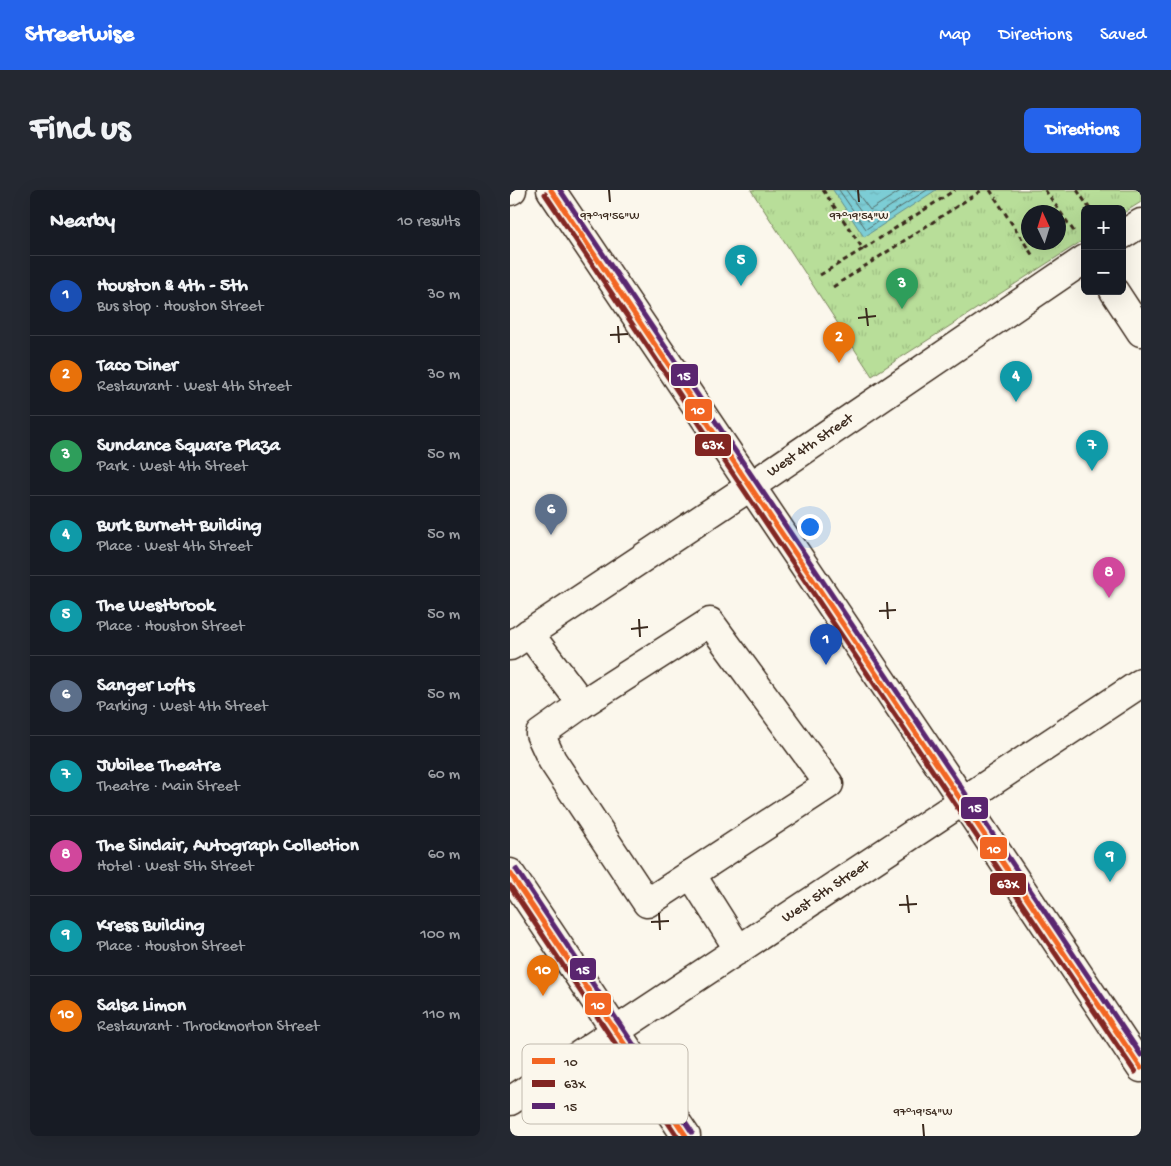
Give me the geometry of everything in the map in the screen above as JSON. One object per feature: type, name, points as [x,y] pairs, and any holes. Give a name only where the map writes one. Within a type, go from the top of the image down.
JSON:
[{"type":"main road","points":[[551,190],[1141,1068]]},
{"type":"main road","points":[[1126,232],[1141,223]]},
{"type":"main road","name":"West 4th Street","points":[[520,639],[751,486],[1081,247]]},
{"type":"main road","points":[[1117,295],[1141,332]]},
{"type":"main road","points":[[710,622],[829,784],[648,903],[552,760],[540,734],[582,704],[710,622]]},
{"type":"main road","points":[[520,639],[582,704]]},
{"type":"main road","name":"West 5th Street","points":[[597,1044],[1141,683]]},
{"type":"main road","points":[[510,873],[623,1044]]},
{"type":"main road","points":[[691,874],[739,950]]},
{"type":"main road","name":"West 5th Street","points":[[510,1101],[522,1093]]},
{"type":"main road","points":[[678,1124],[686,1136]]},
{"type":"path","points":[[823,190],[863,249]]},
{"type":"path","points":[[820,275],[955,190]]},
{"type":"path","points":[[833,287],[982,190]]},
{"type":"path","points":[[990,190],[1033,256]]},
{"type":"path","points":[[1045,190],[1081,247]]},
{"type":"path","points":[[1077,190],[1087,205]]},
{"type":"green space","points":[[751,190],[1141,190],[1141,202],[1126,211],[1126,205],[1081,205],[1081,242],[872,376]]},
{"type":"water","points":[[833,190],[936,190],[864,237]]},
{"type":"transit line","name":"10","points":[[551,190],[1141,1068]]},
{"type":"transit line","name":"15","points":[[560,190],[1141,1055]]},
{"type":"transit line","name":"63X","points":[[545,194],[1135,1072]]},
{"type":"transit line","name":"15","points":[[516,869],[633,1044]]},
{"type":"transit line","name":"10","points":[[510,873],[624,1044]]},
{"type":"transit line","name":"63X","points":[[510,886],[616,1044]]},
{"type":"transit line","name":"63X","points":[[669,1124],[677,1136]]},
{"type":"transit line","name":"10","points":[[678,1124],[686,1136]]},
{"type":"transit line","name":"15","points":[[687,1124],[692,1132]]},
{"type":"place","name":"The Westbrook","points":[[741,286]]},
{"type":"place","name":"Sundance Square Plaza","points":[[902,309]]},
{"type":"place","name":"Taco Diner","points":[[839,363]]},
{"type":"place","name":"Burk Burnett Building","points":[[1016,402]]},
{"type":"place","name":"Jubilee Theatre","points":[[1092,471]]},
{"type":"place","name":"Sanger Lofts","points":[[551,535]]},
{"type":"place","name":"The Sinclair, Autograph Collection","points":[[1109,598]]},
{"type":"place","name":"Houston & 4th - 5th","points":[[826,665]]},
{"type":"place","name":"Kress Building","points":[[1110,882]]},
{"type":"place","name":"Salsa Limon","points":[[543,996]]}]
